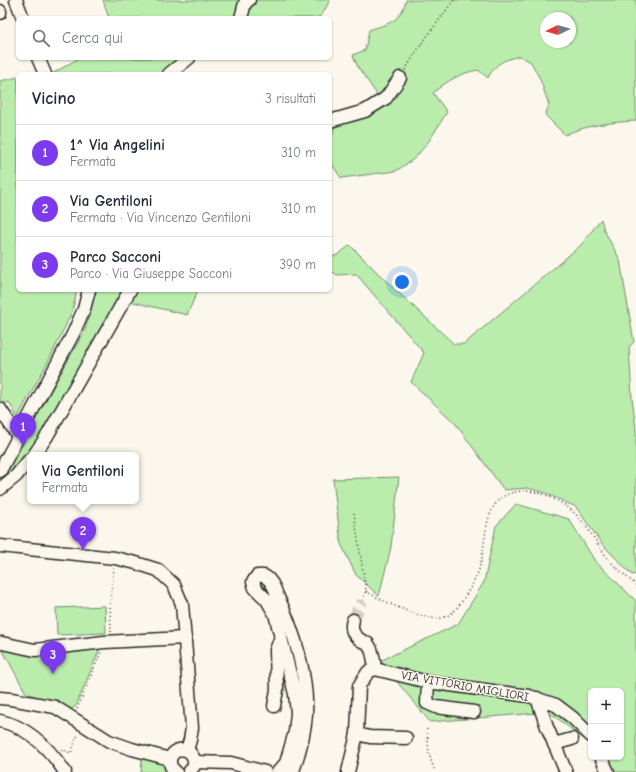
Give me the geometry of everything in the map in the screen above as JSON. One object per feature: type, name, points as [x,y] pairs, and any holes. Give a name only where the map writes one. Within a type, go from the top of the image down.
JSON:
[{"type":"street","points":[[16,0],[22,16]]},
{"type":"street","points":[[241,16],[245,3],[249,0]]},
{"type":"street","points":[[39,60],[43,72]]},
{"type":"street","points":[[172,72],[186,60]]},
{"type":"street","points":[[332,120],[365,111],[386,98],[400,78]]},
{"type":"street","points":[[0,471],[73,334],[84,309],[88,292]]},
{"type":"street","points":[[36,452],[47,436],[129,292]]},
{"type":"street","points":[[0,409],[18,436]]},
{"type":"street","points":[[0,489],[16,476],[27,463]]},
{"type":"street","points":[[0,546],[115,558],[136,562],[158,570],[174,585],[182,604],[185,638],[192,728],[187,750]]},
{"type":"street","points":[[278,772],[286,763],[292,748],[296,732],[297,713],[295,694],[274,614],[267,600],[254,588],[253,582],[257,576],[262,575],[270,582],[284,608],[303,674],[306,696],[304,734],[294,768],[291,772]]},
{"type":"street","points":[[348,772],[357,734],[359,686],[368,672],[375,669],[374,658],[368,644],[353,633],[351,627],[353,620]]},
{"type":"street","points":[[274,706],[277,690],[276,650],[281,637]]},
{"type":"street","points":[[1,642],[35,650],[104,642],[185,638]]},
{"type":"street","name":"VIA VITTORIO MIGLIORI","points":[[375,669],[428,682],[487,686],[537,698],[556,705],[562,709],[588,733]]},
{"type":"street","points":[[428,682],[428,703],[436,707],[474,712]]},
{"type":"street","points":[[0,698],[11,698],[55,707],[109,741],[170,759]]},
{"type":"street","points":[[537,698],[566,772]]},
{"type":"street","points":[[0,721],[19,727],[41,742],[56,766],[65,772]]},
{"type":"street","points":[[357,734],[370,737],[406,738]]},
{"type":"street","points":[[554,744],[572,739]]},
{"type":"street","points":[[176,772],[171,766],[170,759],[173,753],[178,750],[187,750],[193,756],[192,767],[231,763],[265,772]]},
{"type":"street","points":[[602,760],[608,772]]},
{"type":"path","points":[[400,78],[422,43],[454,0]]},
{"type":"path","points":[[366,591],[377,598],[434,619],[442,619],[451,614],[460,605],[475,579],[480,566],[486,524],[493,507],[502,497],[510,493],[534,491],[549,496],[565,505],[575,514],[610,561],[636,585]]},
{"type":"path","points":[[354,513],[366,591],[362,601]]},
{"type":"path","points":[[41,742],[71,753],[78,734],[73,718],[104,642],[111,637],[110,605],[114,577]]},
{"type":"path","points":[[427,729],[429,754],[435,772]]},
{"type":"green space","points":[[103,0],[330,0],[320,16],[108,16]]},
{"type":"green space","points":[[406,0],[636,0],[636,121],[590,126],[565,135],[545,115],[549,105],[540,79],[531,62],[520,56],[501,62],[494,68],[488,78],[478,70],[471,71],[454,78],[433,93],[447,112],[429,141],[415,158],[396,171],[341,178],[332,164],[332,135],[334,127],[374,110],[380,99],[358,67],[353,55],[365,50],[369,30],[397,18],[404,8]]},
{"type":"green space","points":[[76,60],[183,60],[168,72],[55,72]]},
{"type":"green space","points":[[16,77],[16,292],[77,292],[72,312],[51,356],[14,424],[11,418],[16,415],[9,402],[1,406],[0,402],[0,81]]},
{"type":"green space","points":[[601,219],[604,230],[620,260],[634,342],[629,347],[632,398],[636,429],[636,574],[632,575],[602,544],[576,507],[543,492],[527,488],[504,490],[455,423],[411,382],[424,353],[356,274],[337,275],[332,271],[332,257],[339,254],[350,245],[454,344],[464,344],[581,245]]},
{"type":"green space","points":[[95,292],[123,292],[104,321],[76,377],[33,452],[27,452],[27,458],[4,480],[3,476],[85,330]]},
{"type":"green space","points":[[132,292],[197,292],[187,315],[129,301]]},
{"type":"green space","points":[[399,477],[391,547],[379,596],[356,575],[341,544],[333,479]]},
{"type":"green space","points":[[516,504],[569,519],[595,561],[636,601],[636,772],[602,772],[597,760],[624,760],[624,688],[588,688],[588,742],[549,712],[430,722],[380,661],[458,624],[484,582],[496,526]]},
{"type":"green space","points":[[105,606],[106,633],[57,635],[56,608]]},
{"type":"green space","points":[[98,647],[99,651],[76,706],[71,709],[26,693],[2,649],[8,649],[20,654],[34,655],[52,654]]},
{"type":"green space","points":[[154,756],[163,764],[166,772],[141,772],[142,759]]},
{"type":"tunnel","points":[[353,620],[362,601]]},
{"type":"place","name":"1^ Via Angelini","points":[[23,446]]},
{"type":"place","name":"Via Gentiloni","points":[[83,550]]},
{"type":"place","name":"Parco Sacconi","points":[[53,674]]}]
